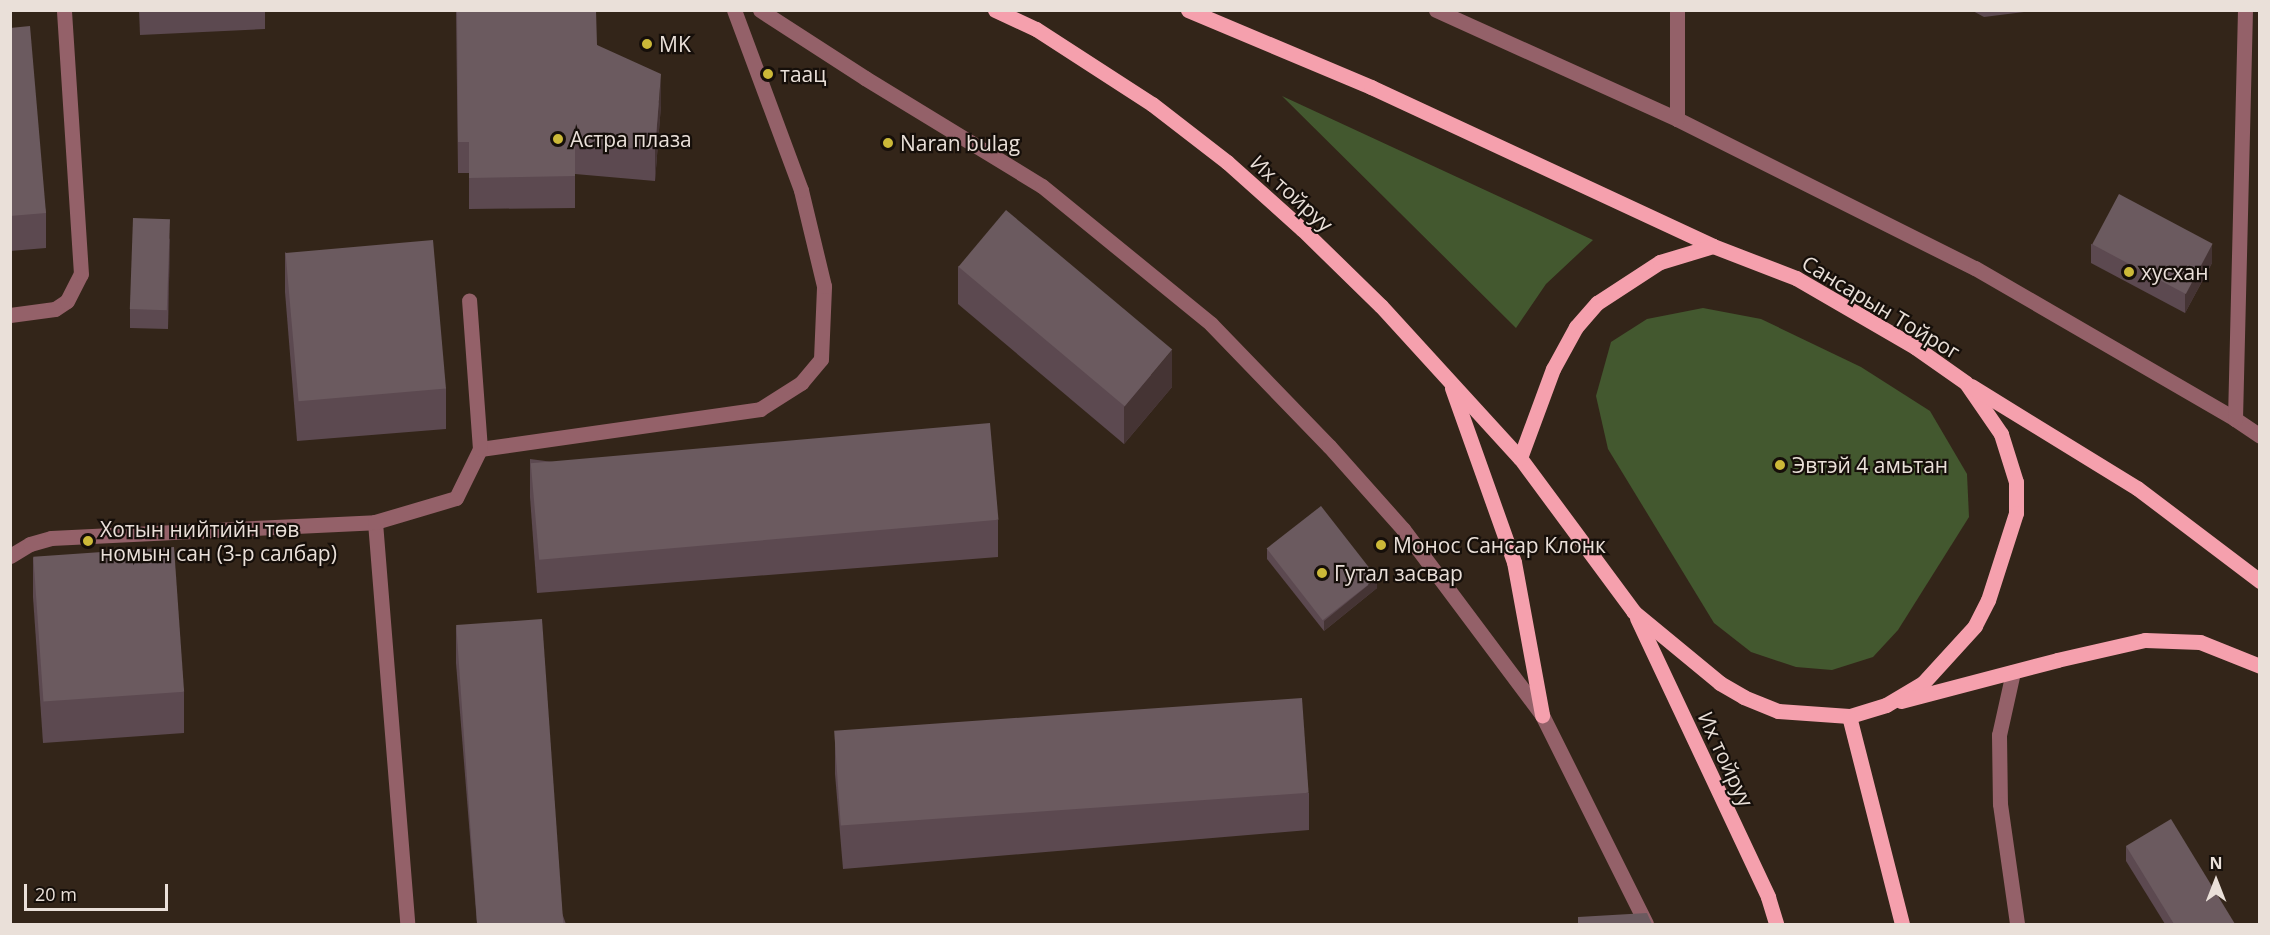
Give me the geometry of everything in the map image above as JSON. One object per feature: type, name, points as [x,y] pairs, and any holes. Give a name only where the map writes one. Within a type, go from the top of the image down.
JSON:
[{"type":"main road","name":"Их тойруу","points":[[995,10],[1036,29],[1152,104],[1227,162],[1302,229],[1381,306],[1520,458]]},
{"type":"main road","points":[[1188,10],[1215,16],[1713,246]]},
{"type":"main road","points":[[1520,458],[1553,369],[1576,327],[1597,303],[1660,262],[1713,246]]},
{"type":"main road","name":"Сансарын Тойрог","points":[[1520,458],[1634,612],[1720,683],[1744,697],[1778,711],[1850,716],[1887,705],[1923,683],[1975,626],[1992,590],[2016,513],[2016,482],[2001,434],[1966,383],[1916,347],[1796,278],[1713,246]]},
{"type":"main road","points":[[1449,379],[1514,562],[1542,715]]},
{"type":"main road","points":[[1966,383],[2137,488],[2259,581]]},
{"type":"main road","name":"Их тойруу","points":[[1634,612],[1768,897],[1776,924]]},
{"type":"main road","points":[[1887,705],[2056,660],[2145,640],[2200,642],[2259,666]]},
{"type":"main road","points":[[1850,716],[1902,924]]},
{"type":"street","points":[[10,315],[54,309],[67,301],[76,288],[81,274],[64,10]]},
{"type":"street","points":[[480,449],[760,409],[801,383],[821,359],[824,286],[803,201],[734,10]]},
{"type":"street","points":[[760,10],[865,78],[1042,186],[1210,324],[1329,446],[1403,530],[1542,715],[1646,924]]},
{"type":"street","points":[[1436,10],[1677,119],[1975,268],[2235,418],[2259,436]]},
{"type":"street","points":[[1677,10],[1677,119]]},
{"type":"street","points":[[2235,418],[2245,10]]},
{"type":"street","points":[[10,556],[30,544],[51,538],[375,522],[456,498],[480,449],[469,300]]},
{"type":"street","points":[[375,522],[407,924]]},
{"type":"street","points":[[2013,672],[1999,735],[2000,804],[2018,924]]},
{"type":"green space","points":[[1282,96],[1593,240],[1546,284],[1516,328]]},
{"type":"green space","points":[[1703,308],[1761,319],[1861,367],[1930,411],[1967,474],[1969,517],[1898,630],[1873,657],[1832,670],[1796,667],[1751,652],[1714,623],[1608,449],[1596,396],[1611,342],[1647,319]]},
{"type":"building","name":"Астра плаза","points":[[457,10],[596,10],[597,45],[661,74],[655,150],[575,143],[575,176],[469,178],[469,142],[458,142]]},
{"type":"building","points":[[30,26],[46,213],[10,216],[10,28]]},
{"type":"building","points":[[2119,194],[2213,244],[2186,294],[2092,244]]},
{"type":"building","points":[[1006,210],[1172,349],[1125,406],[958,267]]},
{"type":"building","points":[[133,218],[170,219],[167,310],[130,309]]},
{"type":"building","points":[[433,240],[446,388],[299,401],[286,253]]},
{"type":"building","points":[[990,423],[998,520],[539,560],[531,463]]},
{"type":"building","name":"Гутал засвар","points":[[1321,506],[1377,578],[1323,620],[1267,548]]},
{"type":"building","points":[[174,547],[184,692],[43,701],[33,557]]},
{"type":"building","points":[[542,619],[563,924],[477,924],[456,625]]},
{"type":"building","points":[[1302,698],[1309,793],[841,825],[834,731]]},
{"type":"building","points":[[2171,819],[2235,924],[2174,924],[2126,846]]},
{"type":"building","points":[[1647,913],[1652,924],[1578,924],[1578,917]]},
{"type":"place","name":"MK","points":[[647,44]]},
{"type":"place","name":"таац","points":[[768,74]]},
{"type":"place","name":"Астра плаза","points":[[558,139]]},
{"type":"place","name":"Naran bulag","points":[[888,143]]},
{"type":"place","name":"хусхан","points":[[2129,272]]},
{"type":"place","name":"Эвтэй 4 амьтан","points":[[1780,465]]},
{"type":"place","name":"Хотын нийтийн төв номын сан (3-р салбар)","points":[[88,541]]},
{"type":"place","name":"Монос Сансар Клонк","points":[[1381,545]]},
{"type":"place","name":"Гутал засвар","points":[[1322,573]]}]
